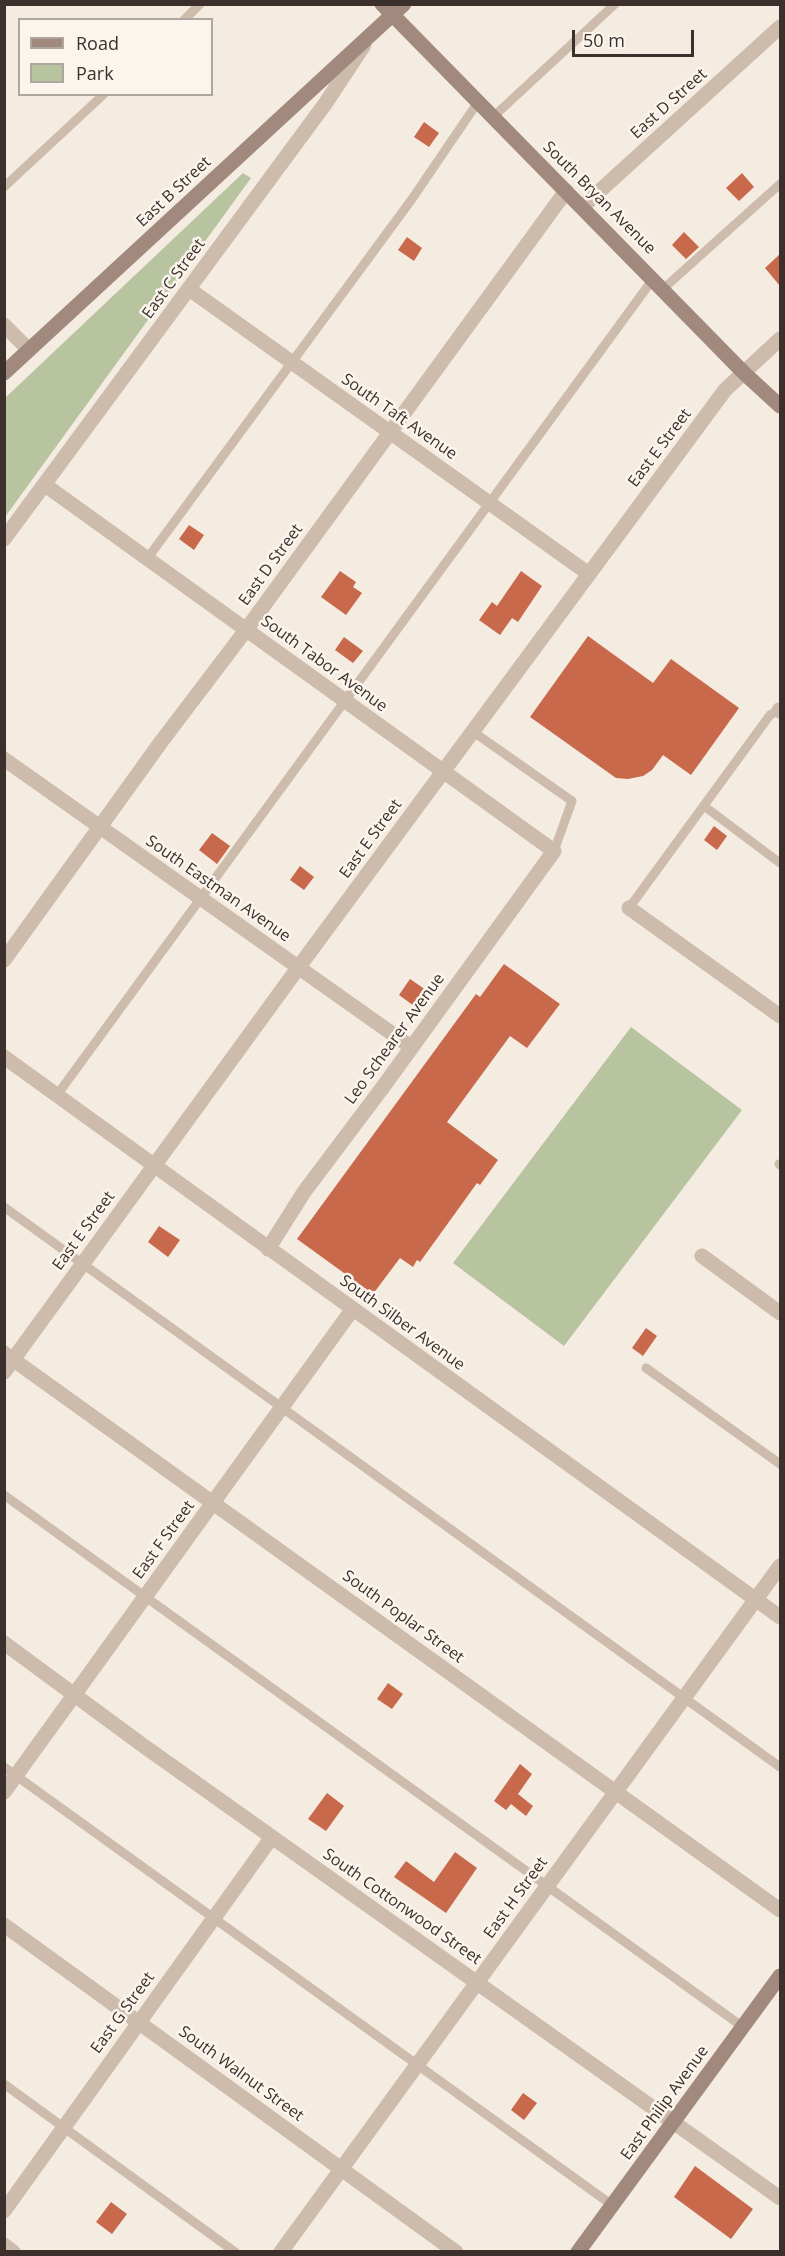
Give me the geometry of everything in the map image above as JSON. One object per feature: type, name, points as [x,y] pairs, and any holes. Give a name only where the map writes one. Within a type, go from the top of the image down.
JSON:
[{"type":"main road","name":"South Bryan Avenue","points":[[392,8],[478,102],[744,373],[780,406]]},
{"type":"main road","name":"East B Street","points":[[4,373],[369,38],[392,8]]},
{"type":"main road","name":"East Philip Avenue","points":[[578,2252],[780,1976]]},
{"type":"street","name":"East D Street","points":[[582,207],[780,27]]},
{"type":"street","name":"East C Street","points":[[4,539],[325,104],[369,38]]},
{"type":"street","name":"East D Street","points":[[4,960],[566,191]]},
{"type":"street","name":"South Taft Avenue","points":[[189,289],[589,574]]},
{"type":"street","points":[[4,325],[29,350]]},
{"type":"street","name":"East E Street","points":[[7,1361],[83,1263],[442,771],[725,390],[780,339]]},
{"type":"street","name":"South Tabor Avenue","points":[[45,484],[554,850]]},
{"type":"street","name":"South Eastman Avenue","points":[[4,759],[411,1047]]},
{"type":"street","name":"Leo Schearer Avenue","points":[[267,1249],[304,1192],[554,850]]},
{"type":"street","points":[[629,908],[780,1016]]},
{"type":"street","name":"South Silber Avenue","points":[[4,1057],[780,1617]]},
{"type":"street","points":[[702,1256],[780,1313]]},
{"type":"street","name":"East F Street","points":[[4,1792],[10,1771],[75,1695],[352,1310]]},
{"type":"street","name":"South Poplar Street","points":[[7,1361],[213,1503],[780,1910]]},
{"type":"street","name":"East H Street","points":[[281,2252],[780,1566]]},
{"type":"street","name":"South Cottonwood Street","points":[[4,1643],[272,1837],[780,2198]]},
{"type":"street","name":"East G Street","points":[[4,2211],[272,1837]]},
{"type":"street","name":"South Walnut Street","points":[[4,1925],[456,2252]]},
{"type":"street","points":[[4,2245],[13,2252]]},
{"type":"lane","points":[[186,18],[200,4]]},
{"type":"lane","points":[[493,117],[615,4]]},
{"type":"lane","points":[[4,187],[102,96]]},
{"type":"lane","points":[[147,559],[412,199],[478,102]]},
{"type":"lane","points":[[57,1095],[489,503],[658,284],[780,184]]},
{"type":"lane","points":[[629,908],[770,715],[779,711]]},
{"type":"lane","points":[[472,731],[572,801],[554,850]]},
{"type":"lane","points":[[704,806],[780,863]]},
{"type":"lane","points":[[4,1207],[283,1406],[780,1767]]},
{"type":"lane","points":[[646,1368],[780,1464]]},
{"type":"lane","points":[[4,1495],[743,2027]]},
{"type":"lane","points":[[10,1771],[612,2205]]},
{"type":"lane","points":[[4,2084],[235,2252]]},
{"type":"green space","points":[[243,173],[251,178],[5,517],[5,398]]},
{"type":"green space","points":[[631,1027],[742,1110],[564,1346],[453,1263]]},
{"type":"building","points":[[424,122],[439,133],[429,147],[414,137]]},
{"type":"building","points":[[742,173],[754,187],[739,201],[726,188]]},
{"type":"building","points":[[684,232],[699,247],[686,259],[672,245]]},
{"type":"building","points":[[407,237],[422,248],[414,261],[398,250]]},
{"type":"building","points":[[780,254],[780,286],[765,268]]},
{"type":"building","points":[[189,525],[204,535],[194,550],[179,539]]},
{"type":"building","points":[[340,571],[356,582],[353,587],[362,593],[346,615],[321,597]]},
{"type":"building","points":[[521,571],[542,586],[518,622],[512,618],[500,635],[479,620],[492,602],[497,606]]},
{"type":"building","points":[[588,636],[653,683],[671,659],[739,708],[691,775],[663,755],[652,770],[643,776],[628,779],[616,778],[530,717]]},
{"type":"building","points":[[344,637],[363,651],[353,663],[335,650]]},
{"type":"building","points":[[714,826],[727,836],[717,850],[704,840]]},
{"type":"building","points":[[212,833],[230,846],[217,864],[199,850]]},
{"type":"building","points":[[300,866],[314,877],[304,890],[290,880]]},
{"type":"building","points":[[504,964],[560,1004],[527,1048],[510,1036],[447,1122],[498,1160],[480,1185],[477,1183],[420,1262],[417,1260],[413,1267],[400,1258],[373,1294],[297,1239],[476,994],[480,997]]},
{"type":"building","points":[[410,979],[426,990],[414,1006],[399,995]]},
{"type":"building","points":[[159,1226],[180,1240],[168,1257],[148,1242]]},
{"type":"building","points":[[646,1328],[657,1336],[643,1356],[632,1348]]},
{"type":"building","points":[[388,1683],[403,1694],[392,1709],[377,1699]]},
{"type":"building","points":[[520,1764],[532,1774],[518,1794],[533,1806],[526,1816],[511,1804],[506,1810],[494,1801]]},
{"type":"building","points":[[327,1793],[344,1806],[326,1831],[308,1819]]},
{"type":"building","points":[[455,1852],[477,1868],[446,1913],[394,1877],[406,1861],[434,1882]]},
{"type":"building","points":[[523,2093],[537,2103],[524,2120],[511,2110]]},
{"type":"building","points":[[695,2166],[753,2209],[731,2239],[674,2197]]},
{"type":"building","points":[[111,2202],[127,2214],[112,2234],[96,2222]]}]
